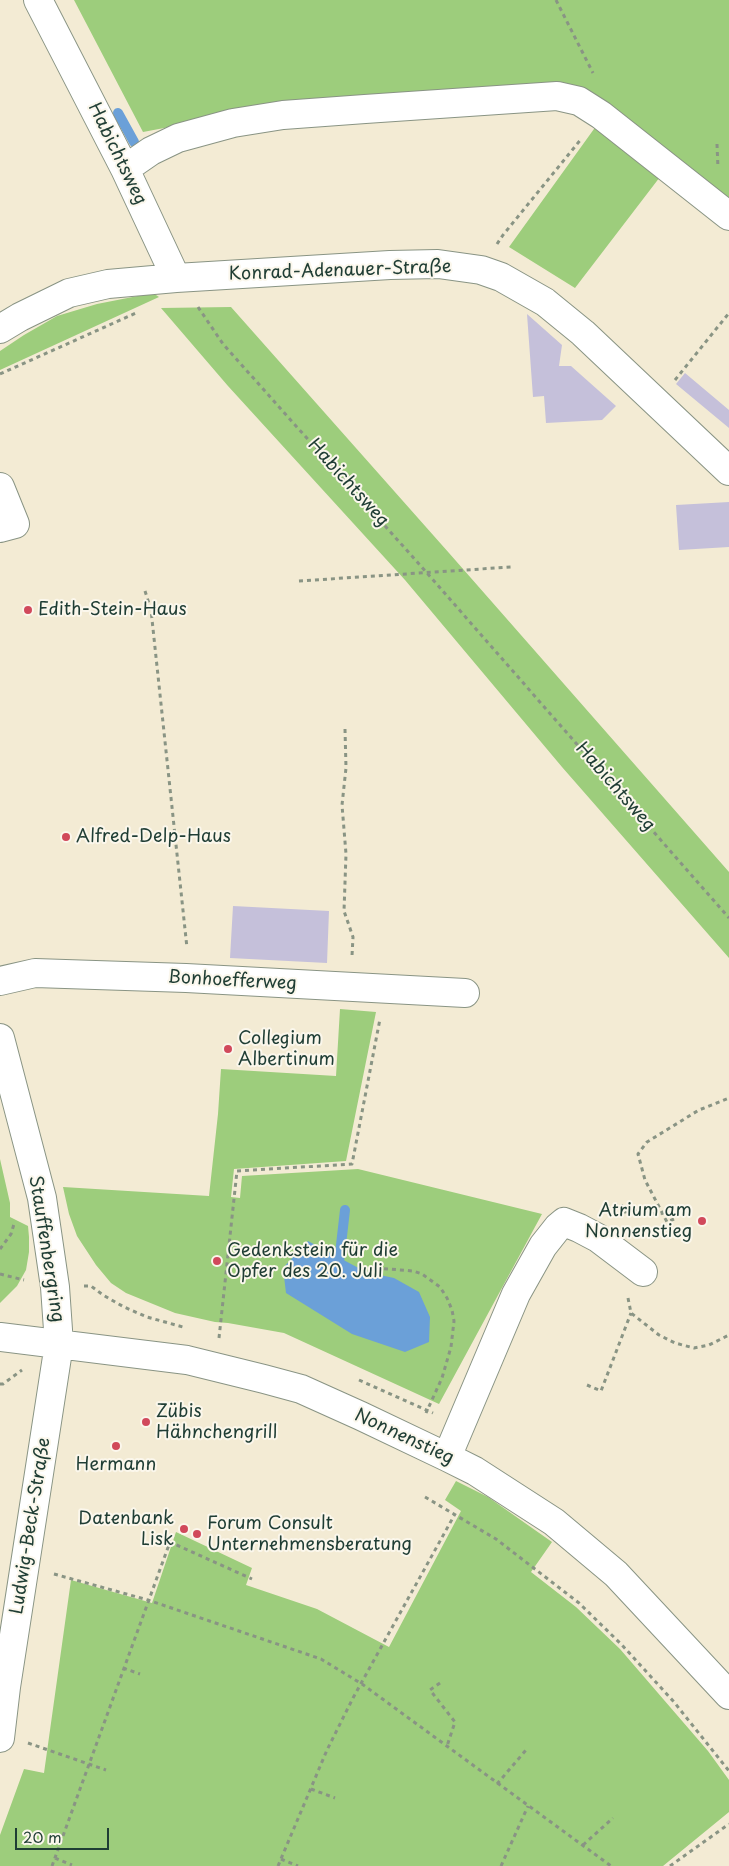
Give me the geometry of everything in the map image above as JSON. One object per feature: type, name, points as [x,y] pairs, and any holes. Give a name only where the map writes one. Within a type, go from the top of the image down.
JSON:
[{"type":"street","name":"Habichtsweg","points":[[38,0],[125,169],[176,278]]},
{"type":"street","points":[[125,169],[151,151],[178,138],[232,123],[283,116],[557,96],[579,101],[601,115],[729,216]]},
{"type":"street","name":"Konrad-Adenauer-Straße","points":[[0,329],[20,316],[69,293],[108,284],[390,265],[438,264],[481,270],[501,277],[545,302],[583,333],[729,471]]},
{"type":"street","points":[[0,487],[15,524],[0,528]]},
{"type":"street","name":"Bonhoefferweg","points":[[0,981],[35,973],[186,978],[465,993]]},
{"type":"street","name":"Stauffenbergring","points":[[0,1038],[42,1198],[55,1287],[59,1344]]},
{"type":"street","points":[[447,1456],[516,1294],[542,1246],[558,1227],[564,1222],[579,1228],[598,1238],[637,1268]]},
{"type":"street","name":"Nonnenstieg","points":[[0,1337],[187,1360],[301,1390],[447,1456],[475,1470],[554,1522],[616,1574],[729,1695]]},
{"type":"street","name":"Ludwig-Beck-Straße","points":[[0,1738],[59,1344]]},
{"type":"path","points":[[556,0],[574,36]]},
{"type":"path","points":[[481,270],[503,235],[601,115]]},
{"type":"path","name":"Habichtsweg","points":[[176,278],[223,344],[427,573],[729,918]]},
{"type":"path","points":[[0,374],[144,310]]},
{"type":"path","points":[[671,386],[729,313]]},
{"type":"path","points":[[299,581],[512,567]]},
{"type":"path","points":[[145,591],[151,610],[174,823],[187,950],[186,978]]},
{"type":"path","points":[[345,729],[346,768],[342,805],[346,854],[344,911],[353,937],[352,987]]},
{"type":"path","points":[[220,1325],[237,1170],[352,1164],[378,1029]]},
{"type":"path","points":[[674,1219],[667,1222],[645,1180],[638,1154],[647,1142],[655,1137],[699,1110],[729,1098]]},
{"type":"path","points":[[601,1207],[621,1204],[625,1212],[646,1208],[650,1214],[663,1213]]},
{"type":"path","points":[[376,1268],[412,1271],[422,1274],[440,1287],[447,1298],[454,1321],[453,1334],[446,1364],[432,1400]]},
{"type":"path","points":[[587,1385],[601,1391],[631,1313],[626,1292],[627,1279],[637,1268]]},
{"type":"path","points":[[631,1313],[659,1335],[674,1343],[694,1348],[709,1345],[729,1335]]},
{"type":"path","points":[[425,1497],[496,1539],[579,1603],[622,1645],[674,1702],[729,1771]]},
{"type":"path","points":[[278,1866],[327,1750],[455,1514]]},
{"type":"path","points":[[52,1866],[170,1542],[252,1579]]},
{"type":"path","points":[[25,1566],[148,1600],[322,1659],[362,1684],[611,1866]]},
{"type":"path","points":[[123,1668],[140,1674]]},
{"type":"path","points":[[440,1683],[430,1690],[455,1722],[447,1746]]},
{"type":"path","points":[[49,1750],[106,1770]]},
{"type":"path","points":[[497,1784],[526,1750]]},
{"type":"path","points":[[311,1788],[335,1798]]},
{"type":"path","points":[[501,1866],[528,1806]]},
{"type":"path","points":[[583,1846],[612,1818]]},
{"type":"path","points":[[670,1866],[729,1824]]},
{"type":"path","points":[[55,1858],[72,1865]]},
{"type":"path","points":[[281,1859],[298,1866]]},
{"type":"shaded area","points":[[527,314],[562,345],[559,366],[571,366],[616,406],[602,420],[546,423],[544,396],[533,397]]},
{"type":"shaded area","points":[[685,373],[729,410],[729,428],[676,384]]},
{"type":"shaded area","points":[[729,502],[729,547],[679,550],[676,505]]},
{"type":"shaded area","points":[[233,906],[329,911],[327,963],[230,958]]},
{"type":"green space","points":[[74,0],[729,0],[729,201],[602,99],[578,86],[415,95],[281,106],[143,132]]},
{"type":"green space","points":[[599,122],[663,173],[575,288],[509,247]]},
{"type":"green space","points":[[153,293],[159,297],[0,370],[0,351],[57,316],[97,304]]},
{"type":"green space","points":[[231,307],[729,872],[729,958],[562,767],[405,580],[228,386],[161,308]]},
{"type":"green space","points":[[340,1009],[376,1012],[346,1161],[234,1169],[231,1197],[240,1198],[242,1176],[358,1169],[542,1214],[439,1404],[284,1333],[215,1322],[175,1313],[126,1293],[111,1283],[96,1265],[77,1236],[69,1214],[63,1187],[209,1196],[221,1069],[336,1076]]},
{"type":"green space","points":[[0,1159],[10,1203],[10,1217],[28,1226],[29,1252],[26,1270],[17,1286],[0,1303]]},
{"type":"green space","points":[[456,1481],[488,1497],[552,1542],[531,1572],[576,1607],[620,1649],[708,1751],[729,1780],[729,1812],[663,1866],[0,1866],[0,1835],[24,1769],[44,1773],[71,1580],[152,1603],[176,1532],[252,1568],[246,1585],[317,1609],[389,1647],[461,1511],[445,1500]]},
{"type":"water","points":[[308,1241],[366,1272],[394,1278],[419,1292],[430,1317],[429,1342],[405,1352],[352,1334],[286,1293],[283,1268]]},
{"type":"waterway","points":[[118,113],[134,142]]},
{"type":"waterway","points":[[338,1271],[345,1210]]},
{"type":"place","name":"Edith-Stein-Haus","points":[[28,610]]},
{"type":"place","name":"Alfred-Delp-Haus","points":[[66,837]]},
{"type":"place","name":"Collegium Albertinum","points":[[228,1049]]},
{"type":"place","name":"Atrium am Nonnenstieg","points":[[702,1221]]},
{"type":"place","name":"Gedenkstein für die Opfer des 20. Juli","points":[[217,1261]]},
{"type":"place","name":"Zübis Hähnchengrill","points":[[146,1422]]},
{"type":"place","name":"Hermann","points":[[116,1446]]},
{"type":"place","name":"Datenbank Lisk","points":[[184,1529]]},
{"type":"place","name":"Forum Consult Unternehmensberatung","points":[[197,1534]]}]
